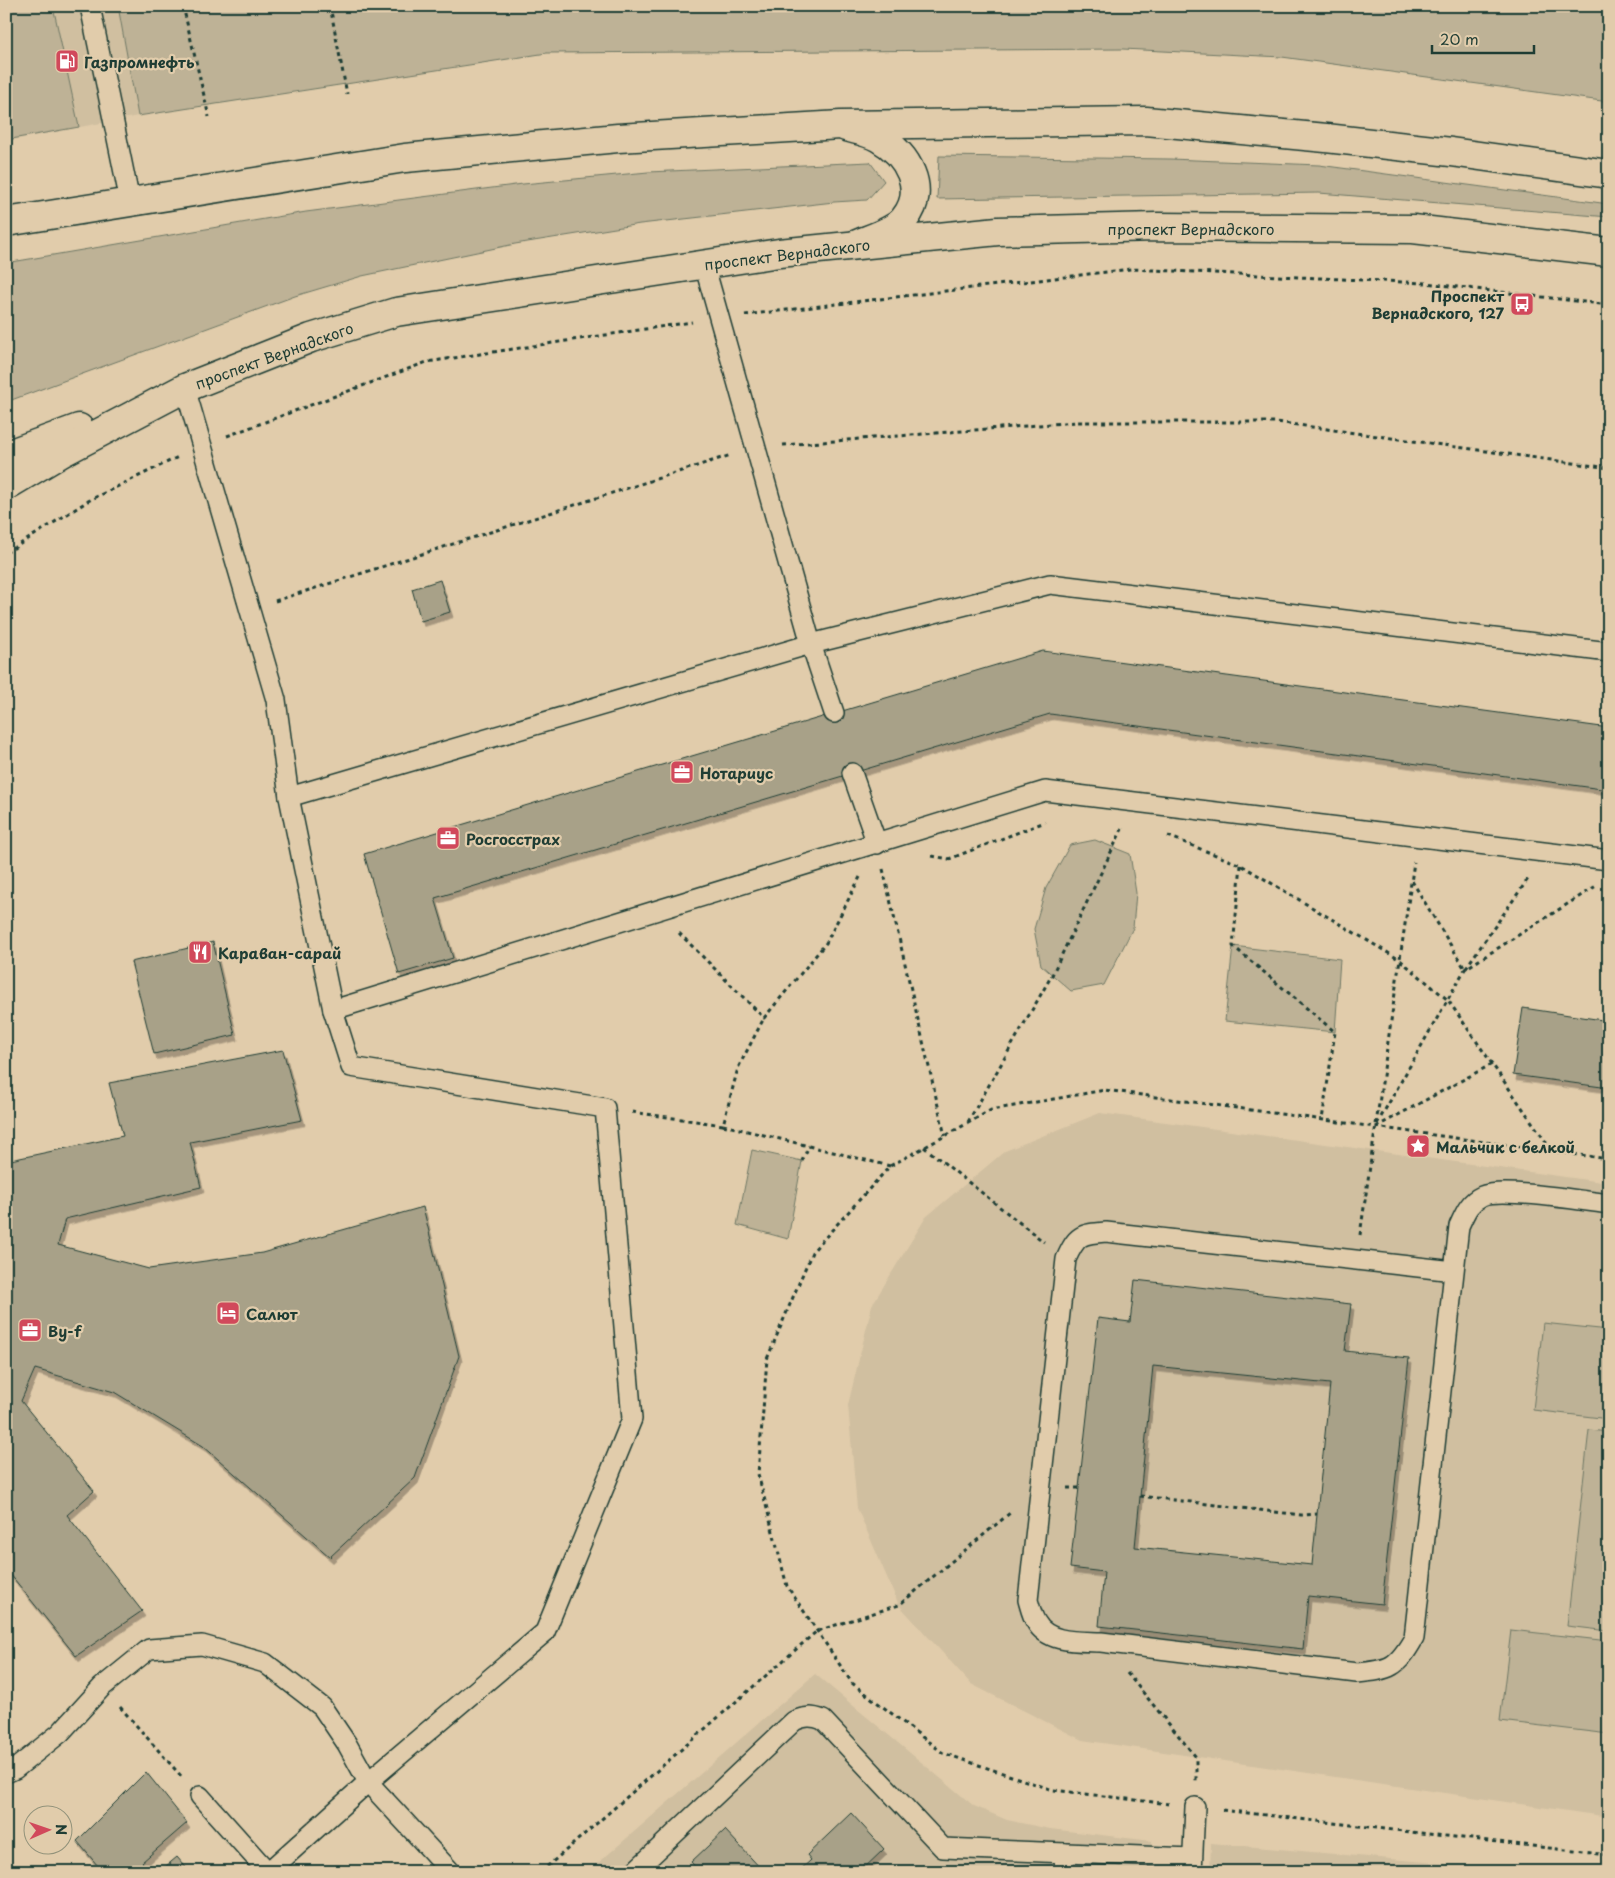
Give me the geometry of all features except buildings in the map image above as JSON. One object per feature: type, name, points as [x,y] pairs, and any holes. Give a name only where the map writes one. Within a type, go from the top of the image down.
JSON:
[{"type":"main road","points":[[6,222],[405,158],[618,138],[841,125],[1146,121],[1441,151],[1609,174]]},
{"type":"main road","points":[[841,125],[878,137],[902,155],[913,176],[915,199],[905,219],[882,234],[851,246]]},
{"type":"main road","name":"проспект Вернадского","points":[[6,486],[71,448],[185,388],[311,338],[396,312],[779,253],[998,231],[1157,227],[1413,230],[1609,252]]},
{"type":"main road","points":[[6,455],[185,388]]},
{"type":"lane","points":[[90,6],[130,202]]},
{"type":"lane","points":[[704,264],[811,644],[834,713]]},
{"type":"lane","points":[[185,388],[276,700],[289,797],[334,1010],[351,1067],[605,1108],[632,1418],[545,1632],[368,1782],[268,1871],[200,1796]]},
{"type":"lane","points":[[289,797],[811,644],[1050,584],[1609,652]]},
{"type":"lane","points":[[852,773],[877,844]]},
{"type":"lane","points":[[334,1010],[1045,791],[1609,860]]},
{"type":"lane","points":[[1454,1271],[1106,1232],[1085,1234],[1073,1243],[1066,1259],[1028,1600],[1036,1624],[1050,1636],[1068,1641],[1101,1642],[1357,1673],[1383,1671],[1403,1657],[1414,1638],[1454,1271],[1460,1226],[1468,1206],[1482,1196],[1501,1192],[1609,1204]]},
{"type":"lane","points":[[6,1773],[15,1769],[60,1733],[102,1687],[149,1649],[202,1645],[265,1663],[322,1707],[368,1782],[451,1872]]},
{"type":"lane","points":[[634,1872],[794,1721],[804,1717],[813,1716],[823,1720],[943,1848],[1065,1853],[1192,1865],[1195,1807]]},
{"type":"lane","points":[[1064,1872],[1065,1853]]},
{"type":"path","points":[[183,6],[209,117]]},
{"type":"path","points":[[330,6],[347,94]]},
{"type":"path","points":[[6,553],[88,501],[202,445],[427,362],[719,318],[1131,269],[1425,283],[1609,305]]},
{"type":"path","points":[[251,609],[755,447],[1076,422],[1276,422],[1609,468]]},
{"type":"path","points":[[931,855],[949,859],[1049,821]]},
{"type":"path","points":[[1163,834],[1241,865],[1400,960],[1448,1000],[1552,1151]]},
{"type":"path","points":[[1356,1260],[1418,837]]},
{"type":"path","points":[[723,1125],[738,1068],[764,1018],[826,943],[877,844]]},
{"type":"path","points":[[877,844],[945,1136]]},
{"type":"path","points":[[968,1123],[1052,975],[1113,847]]},
{"type":"path","points":[[1375,1127],[1465,969],[1547,852]]},
{"type":"path","points":[[1241,865],[1233,946],[1335,1032],[1322,1120]]},
{"type":"path","points":[[1411,880],[1465,969]]},
{"type":"path","points":[[1465,969],[1600,884]]},
{"type":"path","points":[[678,931],[764,1018]]},
{"type":"path","points":[[1375,1127],[1492,1064]]},
{"type":"path","points":[[1609,1159],[1105,1090],[991,1110],[890,1166],[812,1252],[767,1359],[758,1474],[788,1586],[817,1631],[852,1683],[943,1753],[1053,1790],[1609,1855]]},
{"type":"path","points":[[605,1108],[723,1125],[890,1166]]},
{"type":"path","points":[[802,1161],[809,1146]]},
{"type":"path","points":[[924,1147],[1066,1259]]},
{"type":"path","points":[[541,1872],[817,1631],[899,1605],[1040,1488]]},
{"type":"path","points":[[1140,1496],[1301,1515],[1317,1514]]},
{"type":"path","points":[[1101,1642],[1196,1757],[1195,1807]]},
{"type":"path","points":[[102,1687],[200,1796]]},
{"type":"path","points":[[6,1859],[18,1872]]},
{"type":"shaded area","name":"Газпромнефть","points":[[6,6],[118,6],[138,116],[6,141]]},
{"type":"shaded area","points":[[6,6],[53,6],[79,127],[6,140]]},
{"type":"shaded area","points":[[118,6],[1609,6],[1609,102],[1282,57],[1123,49],[547,53],[138,116]]},
{"type":"shaded area","points":[[939,156],[1170,159],[1319,165],[1609,204],[1609,217],[1319,193],[937,199]]},
{"type":"shaded area","points":[[870,162],[884,181],[867,200],[640,224],[515,244],[362,276],[295,296],[6,402],[6,263],[306,212],[523,184],[648,172]]},
{"type":"shaded area","points":[[1095,840],[1130,854],[1136,893],[1133,928],[1104,985],[1071,991],[1041,965],[1034,929],[1046,888],[1070,845]]},
{"type":"shaded area","points":[[1233,946],[1340,959],[1335,1032],[1225,1021]]},
{"type":"shaded area","points":[[1100,1113],[1609,1183],[1609,1817],[1082,1740],[971,1684],[899,1605],[857,1508],[848,1405],[872,1305],[926,1217],[1005,1151]]},
{"type":"shaded area","points":[[752,1150],[802,1161],[788,1239],[737,1225]]},
{"type":"shaded area","points":[[1543,1323],[1609,1330],[1609,1419],[1533,1410]]},
{"type":"shaded area","points":[[1589,1430],[1609,1432],[1609,1631],[1567,1626]]},
{"type":"shaded area","points":[[1511,1630],[1609,1641],[1609,1734],[1500,1721]]},
{"type":"shaded area","points":[[815,1674],[974,1806],[1007,1820],[1050,1829],[1152,1841],[1151,1872],[588,1872]]},
{"type":"shaded area","points":[[1211,1843],[1537,1872],[1210,1872]]},
{"type":"place","name":"Газпромнефть","points":[[67,61]]},
{"type":"place","name":"Проспект Вернадского, 127","points":[[1522,304]]},
{"type":"place","name":"Нотариус","points":[[682,772]]},
{"type":"place","name":"Росгосстрах","points":[[448,838]]},
{"type":"place","name":"Караван-сарай","points":[[200,952]]},
{"type":"place","name":"Мальчик с белкой","points":[[1418,1146]]},
{"type":"place","name":"Салют","points":[[228,1313]]},
{"type":"place","name":"By-f","points":[[30,1330]]}]
